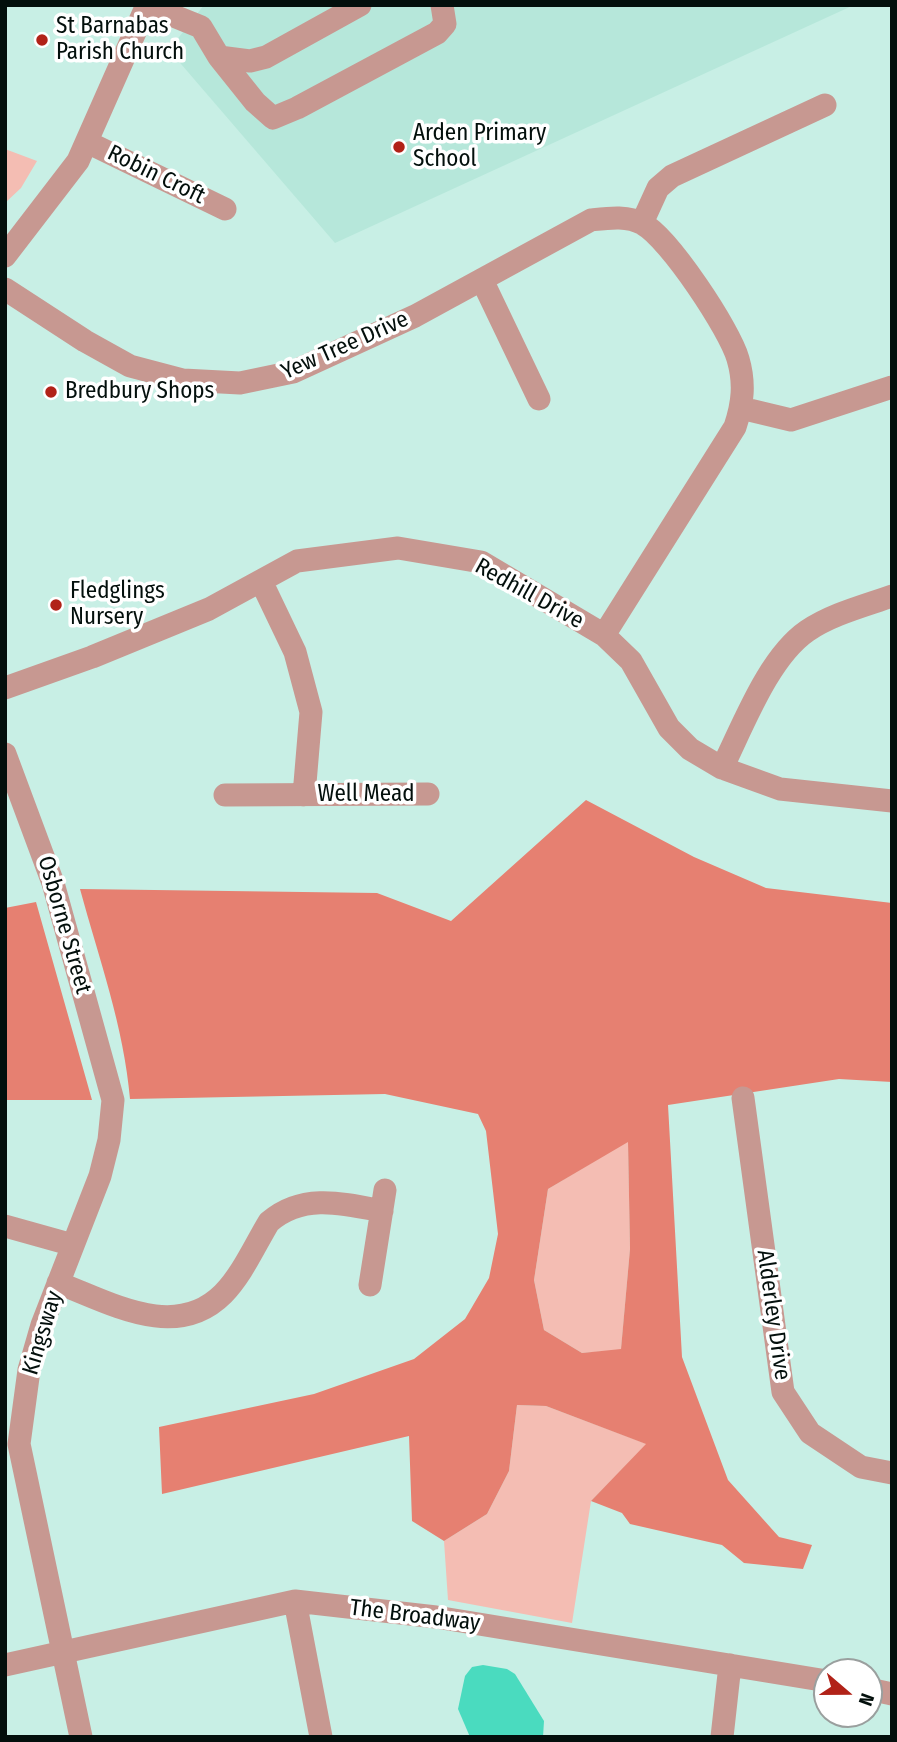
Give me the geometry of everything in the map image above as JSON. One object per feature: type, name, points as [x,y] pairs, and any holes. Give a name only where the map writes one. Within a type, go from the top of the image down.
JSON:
[{"type":"street","points":[[5,256],[66,177],[87,142],[147,5],[201,27],[219,57],[255,102],[273,118],[297,108],[437,33],[445,24],[442,5]]},
{"type":"street","points":[[219,57],[250,61],[266,57],[360,5]]},
{"type":"street","points":[[604,635],[728,438],[741,408],[742,379],[734,344],[668,246],[642,223],[659,188],[672,176],[825,105]]},
{"type":"street","name":"Robin Croft","points":[[87,142],[225,209]]},
{"type":"street","name":"Yew Tree Drive","points":[[5,289],[85,341],[130,366],[183,380],[240,383],[293,372],[415,316],[591,220],[620,218],[642,223]]},
{"type":"street","points":[[482,280],[539,399]]},
{"type":"street","points":[[741,408],[791,420],[892,387]]},
{"type":"street","name":"Redhill Drive","points":[[5,688],[93,657],[196,614],[298,561],[398,548],[481,562],[604,635],[631,661],[669,728],[690,749],[722,768],[780,789],[892,801]]},
{"type":"street","name":"Well Mead","points":[[261,581],[295,652],[311,712],[304,795]]},
{"type":"street","points":[[722,768],[754,702],[787,650],[807,631],[892,596]]},
{"type":"street","name":"Osborne Street","points":[[6,757],[53,883],[113,1100]]},
{"type":"street","name":"Well Mead","points":[[225,795],[428,794]]},
{"type":"street","name":"Alderley Drive","points":[[743,1098],[783,1392],[810,1433],[861,1467],[892,1473]]},
{"type":"street","name":"Kingsway","points":[[81,1737],[63,1651],[12,1445],[29,1370],[58,1283],[100,1176],[109,1140],[113,1100]]},
{"type":"street","points":[[58,1283],[144,1316],[187,1316],[200,1311],[223,1294],[269,1222],[277,1215],[298,1206],[327,1200],[383,1200],[370,1285]]},
{"type":"street","points":[[5,1226],[73,1245]]},
{"type":"street","points":[[295,1601],[321,1737]]},
{"type":"street","name":"The Broadway","points":[[5,1665],[295,1601],[436,1617],[813,1679]]},
{"type":"street","points":[[722,1737],[730,1665]]},
{"type":"shaded area","name":"Arden Primary School","points":[[204,5],[854,5],[335,243],[169,50]]},
{"type":"shaded area","points":[[5,149],[37,161],[21,188],[5,203]]},
{"type":"shaded area","points":[[586,800],[694,857],[766,888],[892,903],[892,1082],[839,1079],[668,1105],[682,1357],[728,1480],[779,1537],[812,1545],[803,1569],[744,1563],[722,1545],[630,1524],[622,1513],[591,1501],[646,1444],[546,1406],[517,1405],[509,1471],[487,1514],[444,1541],[412,1521],[409,1436],[162,1494],[159,1427],[314,1394],[414,1359],[465,1319],[489,1278],[498,1234],[486,1131],[478,1114],[385,1094],[130,1099],[117,1019],[80,889],[377,893],[451,921]],"holes":[[[628,1142],[630,1249],[621,1349],[582,1353],[544,1330],[534,1280],[548,1189]]]},
{"type":"shaded area","points":[[36,902],[92,1100],[5,1100],[5,908]]},
{"type":"shaded area","points":[[628,1141],[630,1249],[621,1350],[582,1353],[544,1330],[534,1280],[548,1189]]},
{"type":"shaded area","points":[[517,1405],[546,1406],[647,1444],[591,1501],[572,1623],[448,1600],[444,1541],[487,1514],[509,1471]]},
{"type":"shaded area","points":[[483,1665],[507,1669],[515,1674],[544,1721],[543,1737],[470,1737],[458,1709],[465,1676],[472,1667]]},
{"type":"place","name":"St Barnabas Parish Church","points":[[42,40]]},
{"type":"place","name":"Arden Primary School","points":[[399,147]]},
{"type":"place","name":"Bredbury Shops","points":[[51,392]]},
{"type":"place","name":"Fledglings Nursery","points":[[56,605]]}]
